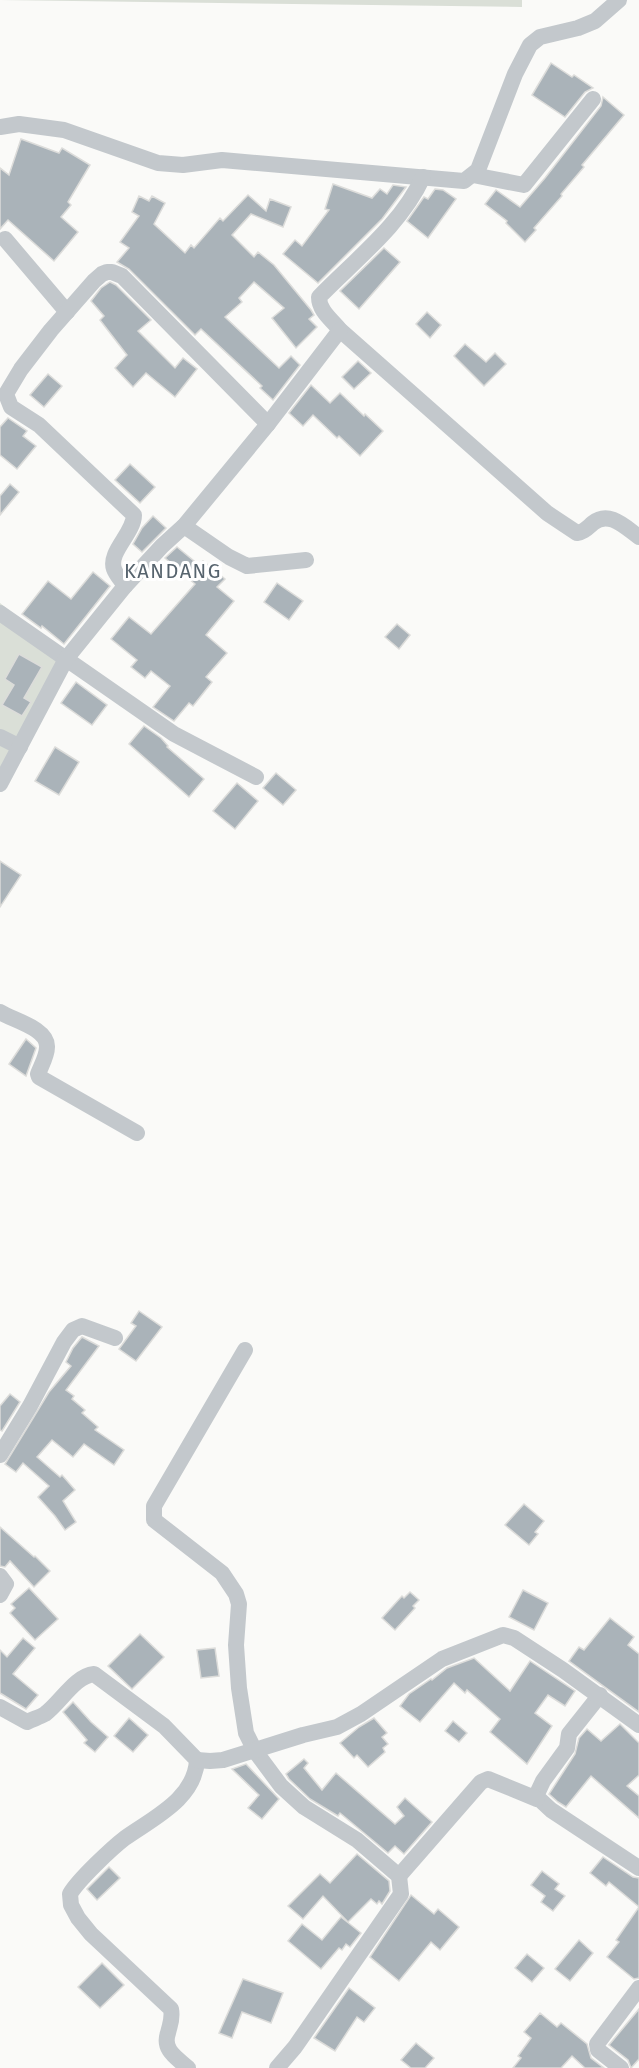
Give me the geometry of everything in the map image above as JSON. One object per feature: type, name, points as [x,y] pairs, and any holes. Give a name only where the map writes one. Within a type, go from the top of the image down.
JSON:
[{"type":"street","points":[[0,127],[20,124],[64,130],[158,164],[183,165],[222,160],[464,181],[478,170],[515,74],[530,45],[540,37],[596,21],[619,0]]},
{"type":"street","points":[[473,175],[524,185],[593,99]]},
{"type":"street","points":[[423,177],[415,195],[401,214],[319,297],[319,304],[340,330],[563,525],[577,533],[582,533],[598,518],[613,519],[639,537]]},
{"type":"street","points":[[6,239],[67,312]]},
{"type":"street","points":[[125,586],[115,571],[114,558],[132,527],[134,515],[39,425],[11,407],[7,401],[6,394],[21,369],[67,312],[102,274],[112,272],[122,276],[268,424]]},
{"type":"street","points":[[0,784],[66,659],[125,586],[184,526],[268,424],[340,330]]},
{"type":"street","points":[[184,526],[229,558],[246,566],[306,560]]},
{"type":"street","points":[[0,613],[174,734],[256,777]]},
{"type":"street","points":[[0,737],[20,747]]},
{"type":"street","points":[[0,1012],[28,1025],[46,1041],[47,1048],[39,1077],[137,1132]]},
{"type":"street","points":[[0,1455],[73,1330],[82,1326],[115,1338]]},
{"type":"street","points":[[245,1350],[154,1506],[154,1520],[222,1573],[236,1594],[239,1604],[236,1645],[238,1688],[246,1733],[255,1751],[281,1786],[304,1807],[357,1840],[399,1876],[401,1894],[295,2047],[277,2068]]},
{"type":"street","points":[[0,1576],[6,1584],[0,1595]]},
{"type":"street","points":[[0,1707],[27,1722],[44,1715],[76,1683],[87,1674],[94,1674],[164,1726],[197,1760],[223,1760],[337,1727],[361,1714],[442,1659],[503,1635],[514,1638],[600,1695],[639,1725]]},
{"type":"street","points":[[537,1799],[537,1792],[543,1781],[567,1748],[569,1734],[600,1695]]},
{"type":"street","points":[[188,2068],[169,2050],[166,2044],[166,2036],[173,2019],[171,2010],[85,1926],[71,1905],[70,1894],[88,1872],[123,1840],[167,1810],[194,1779],[197,1760]]},
{"type":"street","points":[[399,1876],[484,1780],[537,1799],[639,1868]]},
{"type":"street","points":[[621,2068],[598,2050],[597,2044],[639,1988]]},
{"type":"shaded area","points":[[0,0],[522,0],[522,7]]},
{"type":"shaded area","points":[[0,603],[66,659],[0,775]]},
{"type":"building","points":[[551,63],[593,88],[585,92],[565,117],[532,95]]},
{"type":"building","points":[[603,97],[624,115],[582,165],[584,167],[525,242],[506,223],[507,221],[485,204],[496,190],[520,207],[601,106]]},
{"type":"building","points":[[21,139],[59,153],[62,148],[90,165],[68,202],[71,205],[61,217],[78,232],[54,261],[8,220],[0,229],[0,168],[9,175]]},
{"type":"building","points":[[333,184],[372,198],[380,189],[387,194],[393,185],[406,187],[382,219],[318,283],[283,254],[295,240],[302,246],[329,210],[325,209]]},
{"type":"building","points":[[435,189],[443,190],[456,199],[428,238],[407,221],[424,197],[428,199]]},
{"type":"building","points":[[248,195],[266,211],[270,199],[291,207],[283,227],[251,214],[232,235],[254,257],[258,252],[274,265],[311,310],[314,315],[309,319],[317,327],[296,348],[272,318],[284,308],[254,282],[239,298],[242,302],[225,317],[279,368],[291,356],[300,365],[273,400],[260,388],[262,386],[201,329],[195,335],[129,269],[117,262],[129,248],[120,242],[139,216],[132,212],[139,196],[149,201],[152,196],[165,203],[154,224],[185,253],[191,245],[194,248],[220,218],[223,221]]},
{"type":"building","points":[[384,248],[400,262],[359,309],[340,291]]},
{"type":"building","points":[[110,282],[116,285],[151,320],[138,331],[175,368],[183,358],[197,369],[175,397],[146,373],[133,387],[115,368],[127,355],[100,320],[104,316],[91,301],[101,288]]},
{"type":"building","points":[[427,312],[441,325],[430,338],[416,324]]},
{"type":"building","points":[[465,344],[486,362],[495,353],[506,364],[484,386],[454,356]]},
{"type":"building","points":[[358,361],[371,373],[354,389],[342,377]]},
{"type":"building","points":[[48,374],[62,386],[44,407],[30,395]]},
{"type":"building","points":[[311,385],[330,403],[340,393],[383,431],[360,456],[313,415],[303,426],[289,413]]},
{"type":"building","points":[[8,418],[27,431],[23,436],[36,446],[17,469],[0,455],[0,427]]},
{"type":"building","points":[[130,464],[155,487],[140,503],[115,480]]},
{"type":"building","points":[[10,484],[19,492],[0,515],[0,496]]},
{"type":"building","points":[[153,516],[166,528],[142,552],[133,544],[142,528]]},
{"type":"building","points":[[177,547],[199,565],[203,561],[225,579],[217,587],[234,601],[206,635],[227,653],[206,677],[212,682],[193,706],[189,703],[174,721],[153,707],[170,686],[151,671],[145,678],[131,667],[137,660],[111,639],[129,617],[151,634],[195,584],[165,558]]},
{"type":"building","points":[[93,572],[110,586],[64,644],[42,626],[41,628],[22,614],[48,581],[71,599]]},
{"type":"building","points":[[277,583],[303,601],[289,620],[264,602]]},
{"type":"building","points":[[397,624],[410,635],[399,649],[385,637]]},
{"type":"building","points":[[19,654],[42,667],[24,698],[31,702],[22,716],[2,705],[14,685],[5,679]]},
{"type":"building","points":[[76,682],[107,705],[92,725],[61,703]]},
{"type":"building","points":[[144,726],[161,738],[167,747],[204,779],[189,797],[129,744]]},
{"type":"building","points":[[55,747],[79,762],[59,795],[35,781]]},
{"type":"building","points":[[276,773],[296,790],[283,805],[263,788]]},
{"type":"building","points":[[237,783],[258,801],[235,829],[213,811]]},
{"type":"building","points":[[0,861],[21,875],[0,907]]},
{"type":"building","points":[[26,1039],[36,1048],[26,1076],[9,1064]]},
{"type":"building","points":[[139,1311],[162,1327],[136,1361],[119,1349],[136,1326],[131,1323]]},
{"type":"building","points":[[82,1337],[99,1346],[66,1390],[74,1396],[72,1399],[85,1410],[82,1413],[98,1427],[95,1430],[124,1450],[114,1465],[84,1444],[73,1457],[52,1440],[37,1457],[60,1477],[62,1475],[75,1490],[63,1501],[76,1522],[65,1530],[38,1497],[49,1486],[23,1463],[16,1472],[5,1464],[49,1392],[71,1366],[66,1362]]},
{"type":"building","points":[[10,1394],[20,1402],[2,1431],[0,1430],[0,1406]]},
{"type":"building","points":[[524,1504],[544,1521],[535,1532],[538,1534],[529,1545],[505,1525]]},
{"type":"building","points":[[0,1527],[50,1571],[34,1587],[10,1561],[5,1567],[0,1566]]},
{"type":"building","points":[[29,1588],[58,1619],[35,1640],[10,1613],[15,1608],[11,1604]]},
{"type":"building","points":[[523,1590],[548,1603],[534,1630],[509,1617]]},
{"type":"building","points":[[410,1592],[419,1600],[413,1606],[415,1608],[395,1630],[382,1618],[402,1596],[404,1598]]},
{"type":"building","points":[[610,1618],[634,1637],[628,1645],[639,1654],[639,1712],[569,1661],[579,1647],[584,1650]]},
{"type":"building","points":[[140,1634],[164,1657],[132,1689],[108,1666]]},
{"type":"building","points":[[23,1638],[35,1648],[13,1674],[38,1695],[26,1709],[0,1693],[0,1650],[7,1657]]},
{"type":"building","points":[[215,1648],[219,1676],[201,1678],[197,1650]]},
{"type":"building","points":[[474,1658],[510,1691],[530,1661],[575,1691],[565,1706],[548,1695],[535,1713],[552,1726],[527,1764],[490,1732],[500,1719],[467,1690],[465,1693],[454,1683],[420,1722],[400,1706],[409,1694],[447,1668]]},
{"type":"building","points":[[73,1702],[108,1737],[95,1752],[84,1743],[87,1740],[63,1712]]},
{"type":"building","points":[[129,1718],[148,1735],[133,1752],[114,1736]]},
{"type":"building","points":[[374,1718],[387,1733],[382,1737],[388,1744],[383,1748],[385,1752],[368,1767],[357,1755],[354,1758],[340,1743]]},
{"type":"building","points":[[453,1721],[467,1733],[459,1742],[445,1731]]},
{"type":"building","points":[[620,1724],[639,1743],[639,1775],[627,1786],[639,1796],[639,1818],[591,1776],[566,1807],[549,1794],[575,1754],[579,1738],[587,1729],[601,1741]]},
{"type":"building","points":[[304,1759],[308,1763],[304,1768],[322,1790],[336,1773],[395,1824],[404,1816],[397,1807],[405,1798],[432,1822],[404,1854],[395,1846],[388,1853],[340,1813],[338,1816],[310,1799],[289,1779],[286,1774]]},
{"type":"building","points":[[246,1764],[279,1799],[262,1819],[248,1808],[259,1795],[232,1769]]},
{"type":"building","points":[[357,1854],[389,1881],[390,1891],[382,1904],[379,1901],[377,1904],[371,1899],[348,1922],[323,1896],[303,1919],[288,1906],[320,1874],[330,1883]]},
{"type":"building","points":[[603,1857],[633,1877],[639,1878],[639,1907],[609,1882],[606,1886],[590,1873]]},
{"type":"building","points":[[109,1867],[120,1878],[97,1900],[87,1889]]},
{"type":"building","points":[[542,1871],[559,1884],[555,1889],[565,1896],[553,1911],[541,1902],[545,1896],[531,1885]]},
{"type":"building","points":[[411,1895],[434,1914],[438,1909],[459,1927],[440,1950],[431,1942],[399,1981],[370,1957]]},
{"type":"building","points":[[639,1907],[639,1978],[634,1979],[607,1957],[619,1942],[616,1940]]},
{"type":"building","points":[[341,1917],[361,1933],[350,1947],[346,1944],[342,1950],[339,1948],[321,1969],[288,1941],[302,1924],[322,1940]]},
{"type":"building","points":[[579,1940],[593,1953],[570,1981],[555,1969]]},
{"type":"building","points":[[527,1954],[544,1968],[532,1982],[515,1968]]},
{"type":"building","points":[[102,1963],[124,1985],[100,2008],[78,1987]]},
{"type":"building","points":[[243,1979],[283,1993],[271,2023],[242,2012],[232,2038],[219,2033]]},
{"type":"building","points":[[349,1988],[375,2008],[364,2022],[357,2017],[335,2051],[314,2038]]},
{"type":"building","points":[[639,2009],[639,2059],[631,2068],[628,2060],[609,2045]]},
{"type":"building","points":[[540,2013],[557,2027],[561,2023],[587,2044],[591,2058],[604,2068],[585,2068],[572,2056],[561,2068],[513,2068],[521,2058],[518,2056],[531,2038],[524,2032]]},
{"type":"building","points":[[416,2043],[434,2058],[425,2068],[411,2068],[401,2060]]},
{"type":"district","name":"KANDANG","points":[[173,571]]}]
